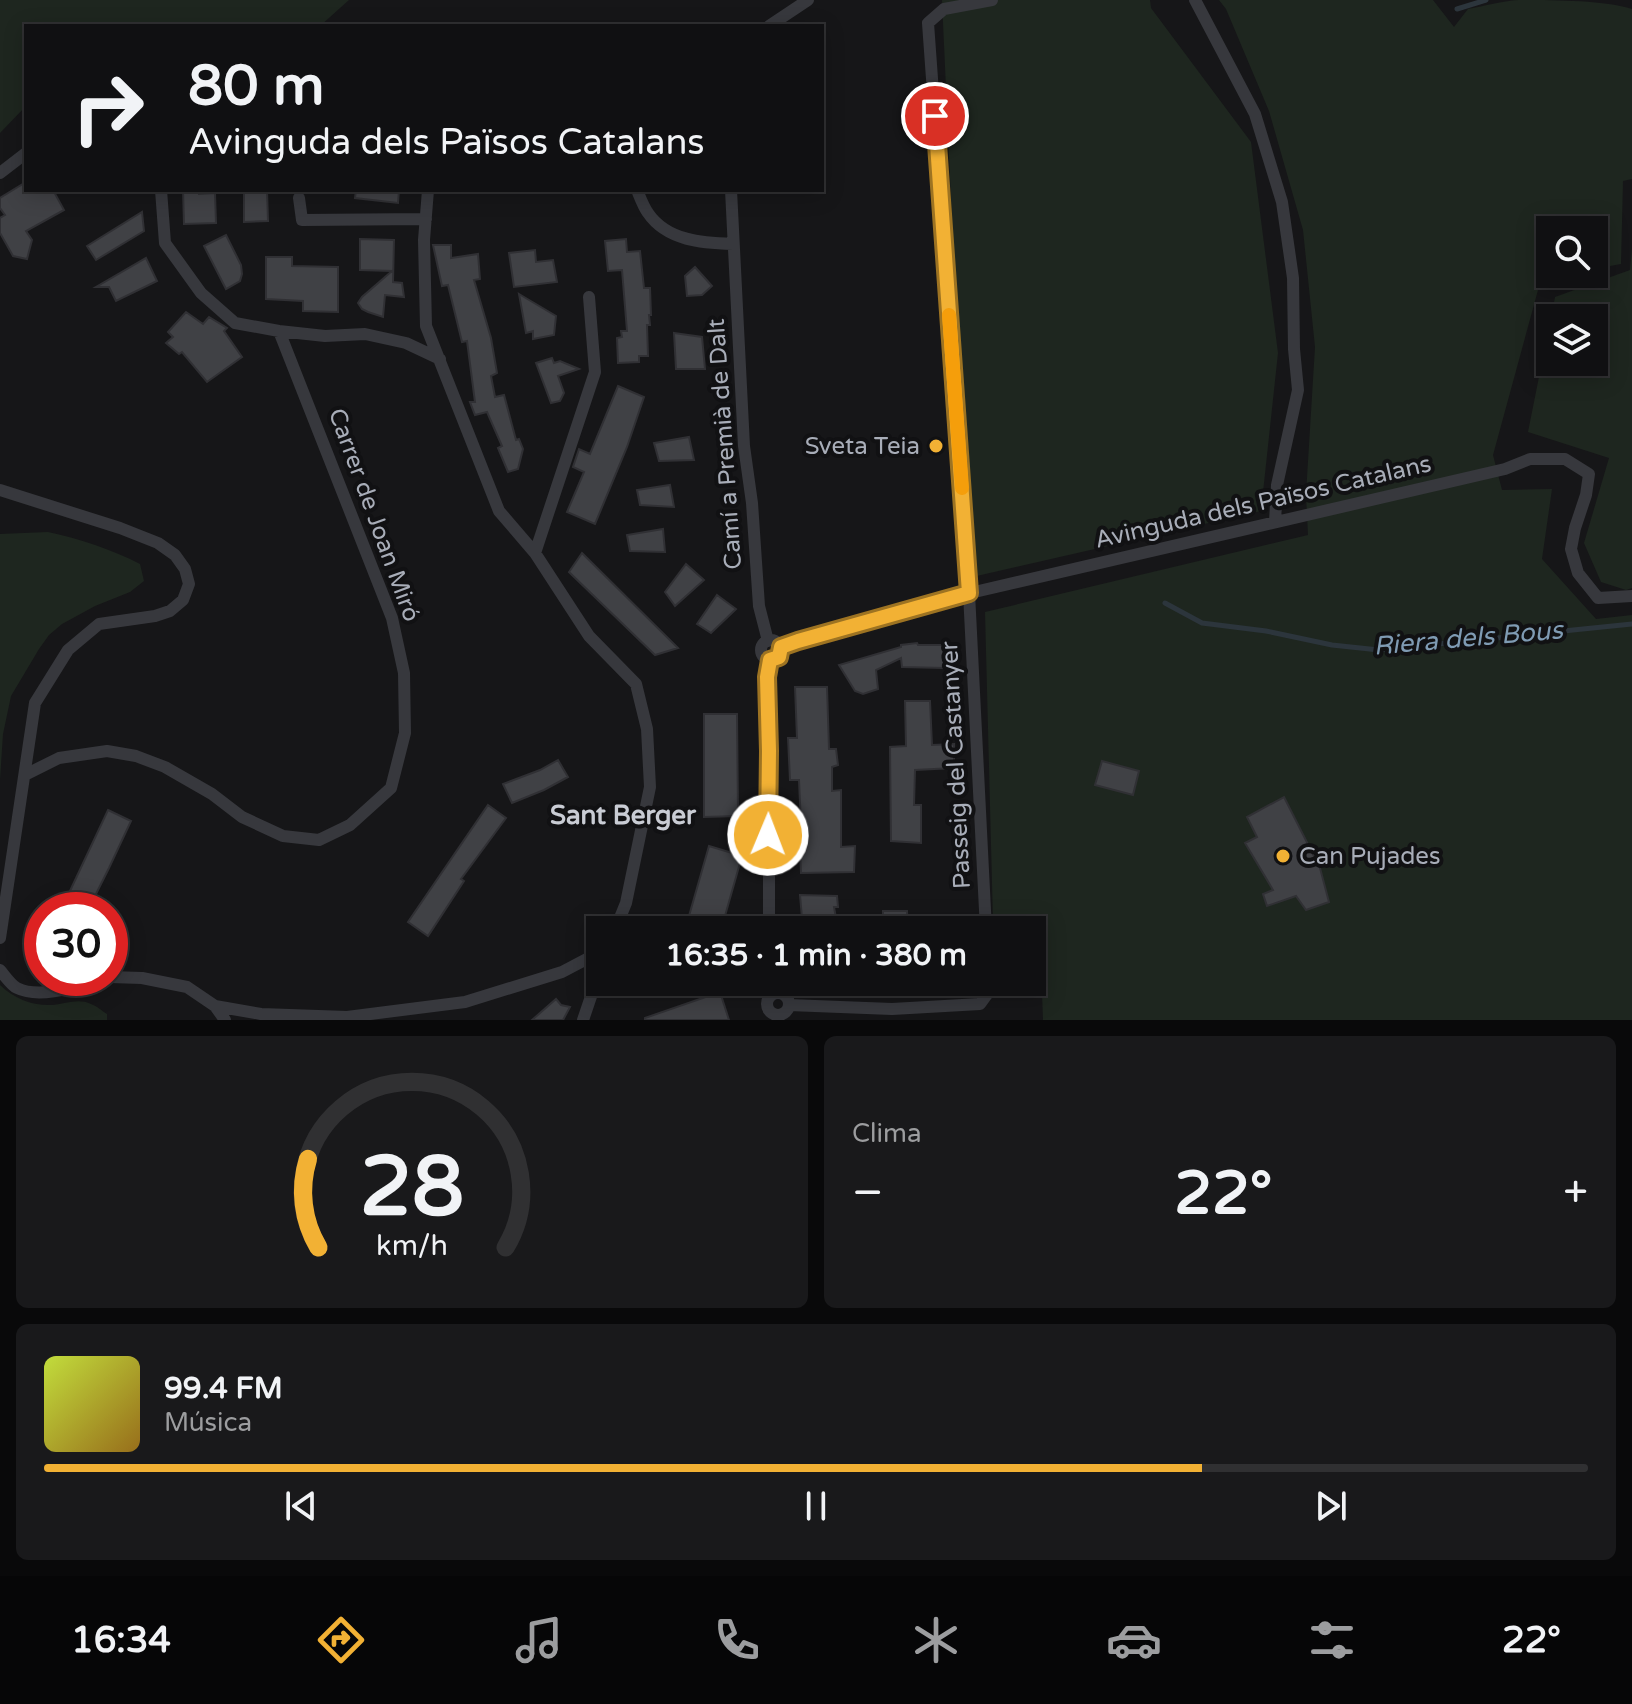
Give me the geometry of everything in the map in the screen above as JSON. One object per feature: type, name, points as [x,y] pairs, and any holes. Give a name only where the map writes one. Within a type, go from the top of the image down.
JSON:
[{"type":"street","points":[[774,23],[808,0]]},
{"type":"street","name":"Passeig del Castanyer","points":[[985,916],[969,593],[928,23],[944,9],[992,0]]},
{"type":"street","points":[[1195,0],[1255,114],[1282,202],[1293,278],[1298,390],[1277,485],[1275,522]]},
{"type":"street","points":[[0,173],[24,155]]},
{"type":"street","points":[[161,192],[165,243],[201,293],[235,323],[325,336],[365,334],[406,343],[440,359]]},
{"type":"street","points":[[428,192],[424,240],[426,326],[499,511],[535,553],[589,636],[636,684],[646,725],[650,787],[621,916]]},
{"type":"street","points":[[638,192],[649,214],[667,231],[699,243],[733,244]]},
{"type":"street","name":"Camí a Premià de Dalt","points":[[731,192],[744,446],[752,503],[759,606],[768,641]]},
{"type":"street","points":[[299,198],[302,220],[426,219]]},
{"type":"street","points":[[535,553],[595,372],[589,297]]},
{"type":"street","name":"Carrer de Joan Miró","points":[[25,775],[59,758],[107,751],[136,756],[165,767],[212,794],[242,817],[283,836],[319,840],[350,825],[391,788],[405,733],[404,673],[392,618],[279,331]]},
{"type":"street","name":"Avinguda dels Països Catalans","points":[[781,647],[969,593],[1505,469],[1530,459],[1565,459],[1589,474],[1571,549],[1578,573],[1598,598],[1632,596]]},
{"type":"street","points":[[0,490],[158,543],[175,555],[185,569],[189,584],[183,600],[170,611],[99,624],[68,650],[35,703],[0,938]]},
{"type":"street","points":[[768,641],[777,642],[781,647],[779,657],[770,660],[764,657],[761,650],[768,641]]},
{"type":"street","points":[[769,916],[767,677],[770,660]]},
{"type":"street","points":[[215,1006],[261,1014],[347,1017],[465,1002],[562,972],[586,959]]},
{"type":"street","points":[[0,970],[15,988],[24,991]]},
{"type":"street","points":[[128,978],[187,987],[215,1006],[225,1020]]},
{"type":"street","points":[[583,1020],[591,996]]},
{"type":"street","points":[[770,996],[767,1006],[771,1013],[783,1013],[980,1004],[986,996]]},
{"type":"shaded area","points":[[0,0],[349,0],[322,24],[24,24],[24,108],[0,133]]},
{"type":"shaded area","points":[[942,0],[1150,0],[1151,8],[1251,142],[1278,353],[1261,511],[968,578]]},
{"type":"shaded area","points":[[1219,0],[1433,0],[1454,27],[1468,9],[1512,1],[1592,2],[1632,9],[1632,179],[1623,181],[1621,264],[1608,266],[1608,216],[1536,216],[1536,288],[1539,288],[1493,455],[1502,490],[1552,489],[1542,559],[1596,619],[1632,615],[1632,1020],[1043,1020],[1046,916],[993,916],[985,612],[1308,535],[1306,494],[1315,347],[1303,230],[1269,111],[1226,9]]},
{"type":"shaded area","points":[[1632,248],[1632,588],[1626,590],[1601,582],[1584,543],[1609,458],[1528,432],[1539,376],[1608,376],[1608,304],[1554,304],[1555,297],[1580,288],[1608,288],[1608,278],[1630,270]]},
{"type":"shaded area","points":[[48,532],[95,545],[140,564],[144,581],[130,592],[62,624],[49,635],[11,696],[3,734],[0,780],[0,534]]},
{"type":"shaded area","points":[[0,985],[31,1003],[86,1002],[107,1014],[107,1020],[0,1020]]},
{"type":"building","points":[[24,183],[24,192],[54,192],[64,210],[26,231],[32,240],[27,259],[13,256],[0,233],[0,218],[5,215],[0,208],[0,198]]},
{"type":"building","points":[[183,192],[215,193],[216,223],[184,224]]},
{"type":"building","points":[[244,192],[267,192],[268,221],[244,222]]},
{"type":"building","points":[[356,192],[399,192],[398,203],[355,198]]},
{"type":"building","points":[[142,212],[144,231],[96,260],[87,246]]},
{"type":"building","points":[[226,235],[241,265],[242,274],[240,281],[226,289],[204,246]]},
{"type":"building","points":[[360,239],[394,240],[393,282],[402,283],[404,297],[385,295],[383,317],[362,309],[358,303],[392,271],[360,270]]},
{"type":"building","points":[[626,239],[627,252],[640,251],[644,288],[650,288],[651,315],[650,325],[647,325],[648,356],[639,356],[639,362],[618,363],[617,338],[622,337],[621,331],[627,331],[622,270],[608,271],[605,241]]},
{"type":"building","points":[[433,245],[451,245],[451,258],[478,254],[480,279],[474,280],[491,338],[497,373],[491,376],[495,397],[504,395],[516,440],[519,439],[523,449],[518,469],[508,472],[498,448],[502,446],[487,412],[475,415],[470,402],[475,402],[467,341],[462,342],[448,285],[442,286]]},
{"type":"building","points":[[535,250],[536,262],[553,260],[557,282],[514,287],[509,253]]},
{"type":"building","points":[[266,257],[292,257],[292,266],[338,267],[338,312],[303,311],[303,301],[266,299]]},
{"type":"building","points":[[146,258],[157,281],[116,301],[109,287],[96,287]]},
{"type":"building","points":[[695,267],[712,286],[702,295],[687,296],[685,276]]},
{"type":"building","points":[[519,294],[556,316],[554,335],[533,339],[533,331],[526,333]]},
{"type":"building","points":[[186,312],[203,324],[209,317],[227,328],[224,331],[242,357],[207,382],[182,352],[179,354],[166,343],[173,337],[168,332]]},
{"type":"building","points":[[674,333],[702,337],[705,369],[676,369]]},
{"type":"building","points":[[552,358],[554,363],[560,361],[579,369],[558,376],[564,393],[560,401],[551,403],[536,363]]},
{"type":"building","points":[[618,386],[644,397],[595,524],[567,512],[584,472],[573,467],[579,449],[590,454]]},
{"type":"building","points":[[689,437],[694,460],[659,461],[654,443]]},
{"type":"building","points":[[670,485],[674,507],[640,505],[637,490]]},
{"type":"building","points":[[663,529],[665,552],[630,551],[627,535]]},
{"type":"building","points":[[582,553],[678,648],[655,655],[569,572]]},
{"type":"building","points":[[686,564],[704,580],[675,606],[665,592]]},
{"type":"building","points":[[717,595],[736,609],[711,633],[697,624]]},
{"type":"building","points":[[901,645],[943,645],[944,668],[902,667],[901,658],[876,670],[878,689],[863,694],[855,691],[839,665]]},
{"type":"building","points":[[795,687],[827,687],[829,749],[836,749],[838,765],[832,767],[832,791],[841,790],[841,847],[855,846],[854,872],[801,873],[799,780],[790,780],[788,738],[797,738]]},
{"type":"building","points":[[905,701],[930,701],[932,745],[954,744],[954,768],[915,770],[914,805],[921,805],[921,843],[891,841],[890,747],[906,746]]},
{"type":"building","points":[[704,714],[737,714],[738,816],[704,817]]},
{"type":"building","points":[[558,760],[568,777],[512,803],[503,784]]},
{"type":"building","points":[[1102,761],[1139,771],[1133,795],[1095,785]]},
{"type":"building","name":"Can Pujades","points":[[1284,797],[1320,868],[1329,902],[1306,910],[1296,896],[1267,906],[1263,894],[1273,890],[1245,843],[1257,837],[1247,817]]},
{"type":"building","points":[[488,805],[506,818],[461,879],[464,881],[428,936],[408,922]]},
{"type":"building","points":[[108,810],[131,821],[97,892],[69,892]]},
{"type":"building","points":[[709,846],[742,856],[725,916],[689,916]]},
{"type":"building","points":[[800,895],[837,896],[836,916],[802,916]]},
{"type":"building","points":[[883,911],[907,911],[907,916],[883,916]]},
{"type":"building","points":[[708,996],[721,996],[729,1020],[645,1020]]},
{"type":"building","points":[[556,999],[561,1005],[570,1007],[563,1020],[532,1020]]},
{"type":"waterway","points":[[1457,9],[1486,0]]},
{"type":"waterway","name":"Riera dels Bous","points":[[1165,603],[1202,623],[1379,650],[1632,624]]},
{"type":"slow traffic","points":[[949,315],[962,488]]},
{"type":"place","name":"Sveta Teia","points":[[936,446]]},
{"type":"place","name":"Can Pujades","points":[[1283,856]]},
{"type":"district","name":"Sant Berger","points":[[623,815]]},
{"type":"route","points":[[768,835],[767,677],[770,660],[779,657],[781,647],[798,641],[969,593],[935,116]]}]
